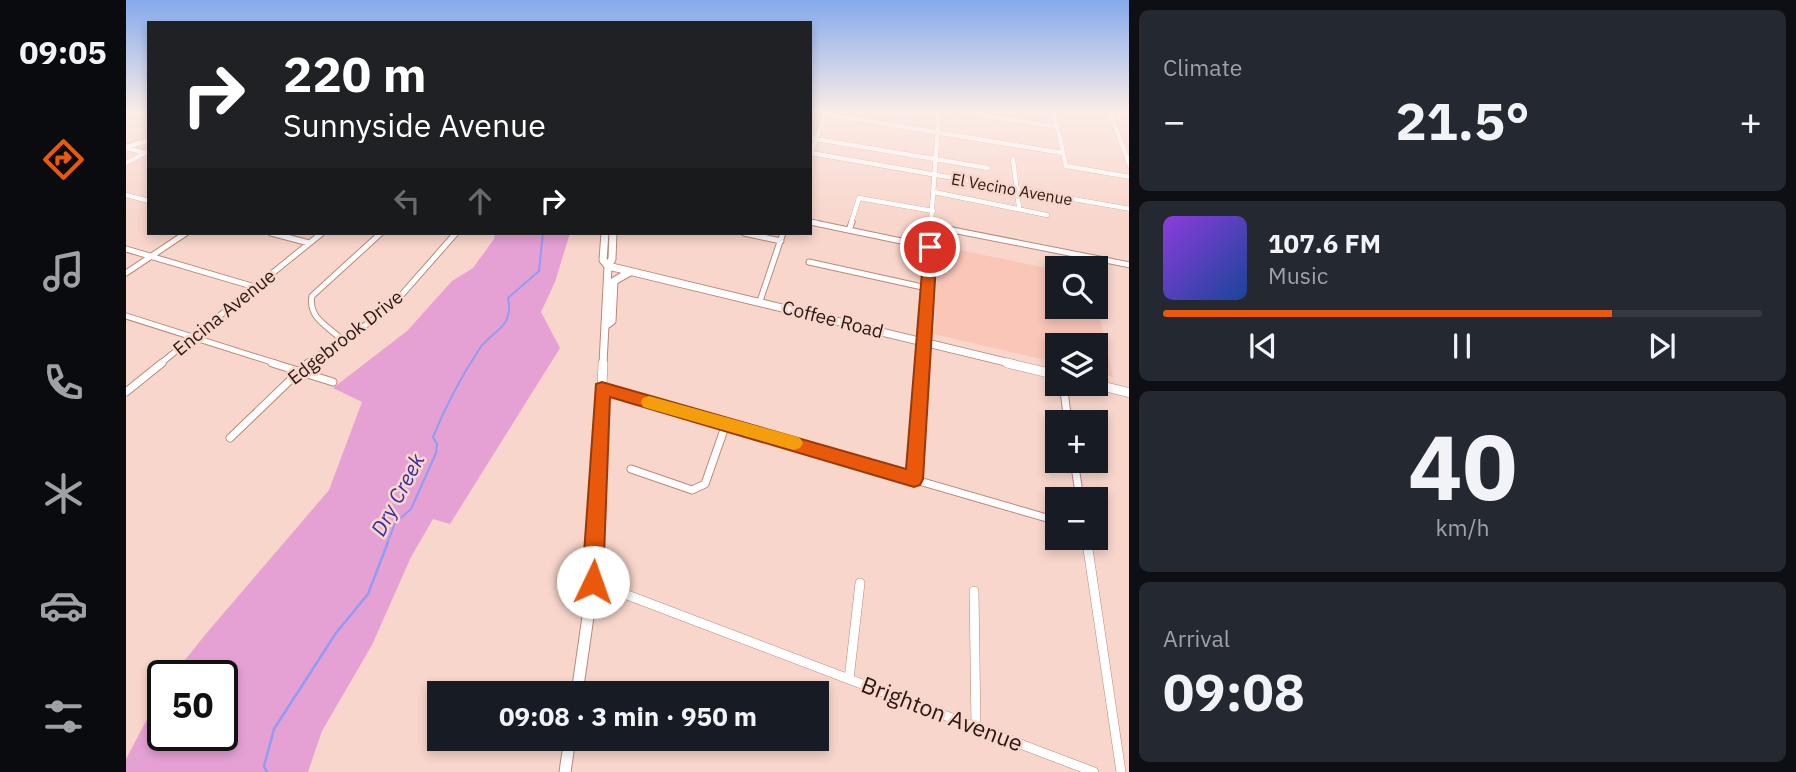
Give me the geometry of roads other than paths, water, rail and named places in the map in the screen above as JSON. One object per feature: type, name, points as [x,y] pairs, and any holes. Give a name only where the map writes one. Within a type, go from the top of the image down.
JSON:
[{"type":"main road","points":[[605,235],[603,260],[608,266]]},
{"type":"main road","points":[[579,681],[593,582],[608,266],[612,259],[612,235]]},
{"type":"main road","name":"Coffee Road","points":[[608,266],[1045,372]]},
{"type":"main road","points":[[605,326],[612,321],[614,281],[632,271]]},
{"type":"main road","points":[[1108,388],[1129,393]]},
{"type":"main road","points":[[565,772],[568,751]]},
{"type":"street","points":[[868,148],[988,168]]},
{"type":"street","points":[[914,479],[937,148]]},
{"type":"street","points":[[1032,148],[1063,153]]},
{"type":"street","points":[[1062,148],[1066,166],[1129,177]]},
{"type":"street","points":[[1123,148],[1129,166]]},
{"type":"street","points":[[126,163],[147,152]]},
{"type":"street","name":"El Vecino Avenue","points":[[812,155],[1129,209]]},
{"type":"street","points":[[1013,159],[1019,207]]},
{"type":"street","points":[[934,191],[1047,215]]},
{"type":"street","points":[[126,194],[147,200]]},
{"type":"street","points":[[849,230],[859,198],[933,211]]},
{"type":"street","points":[[812,222],[930,247]]},
{"type":"street","points":[[932,226],[1129,265]]},
{"type":"street","points":[[126,273],[183,235]]},
{"type":"street","points":[[279,235],[309,243]]},
{"type":"street","name":"Encina Avenue","points":[[126,392],[319,235]]},
{"type":"street","points":[[340,338],[315,317],[311,309],[311,299],[320,286],[350,263],[379,235]]},
{"type":"street","name":"Edgebrook Drive","points":[[230,438],[298,371],[340,338],[373,320],[398,299],[454,235]]},
{"type":"street","points":[[753,235],[781,241]]},
{"type":"street","points":[[760,301],[782,235]]},
{"type":"street","points":[[126,249],[255,287]]},
{"type":"street","points":[[809,262],[928,288]]},
{"type":"street","points":[[126,316],[333,382]]},
{"type":"street","points":[[602,389],[1045,517]]},
{"type":"street","points":[[631,470],[692,490],[699,489],[705,484],[726,425]]},
{"type":"street","points":[[1088,550],[1121,772]]},
{"type":"street","name":"Brighton Avenue","points":[[593,582],[1094,772]]},
{"type":"street","points":[[849,679],[859,583]]},
{"type":"street","points":[[974,591],[976,727]]},
{"type":"waterway","name":"Dry Creek","points":[[387,544],[395,523],[411,509],[436,453],[437,444],[433,437],[460,380],[482,345],[506,321],[509,312],[508,298],[539,271],[543,235]]},
{"type":"waterway","name":"Dry Creek","points":[[267,772],[264,766],[274,729],[336,633],[368,594],[388,542]]}]
